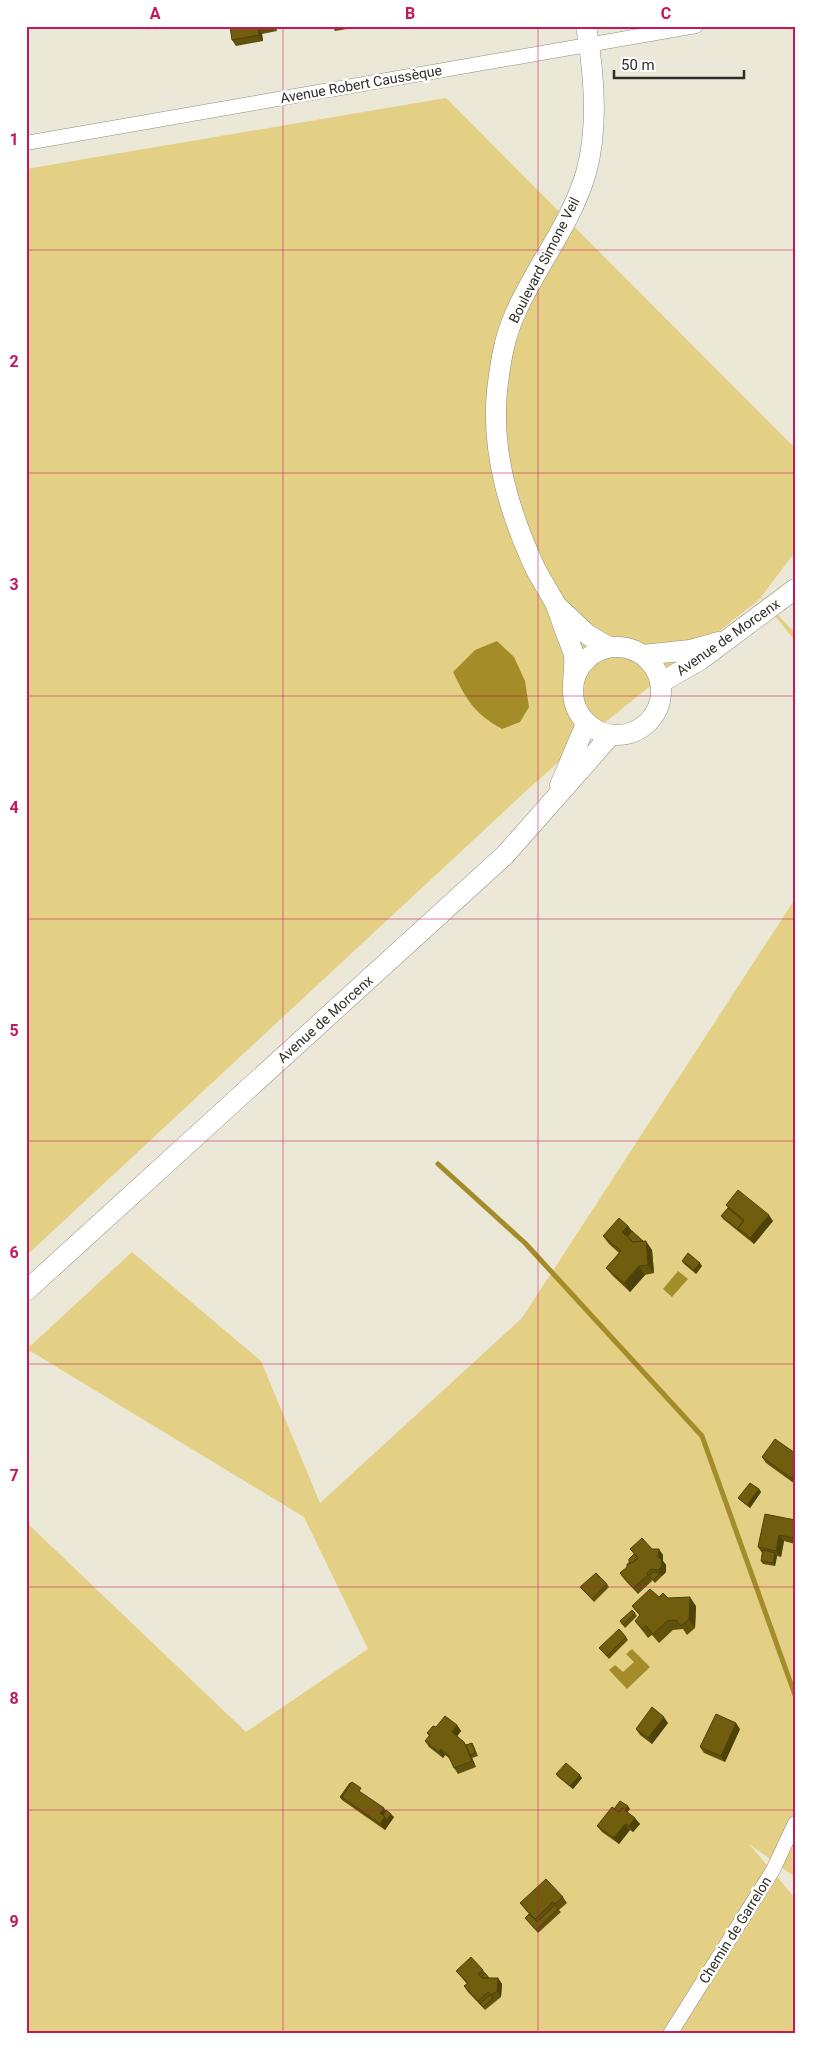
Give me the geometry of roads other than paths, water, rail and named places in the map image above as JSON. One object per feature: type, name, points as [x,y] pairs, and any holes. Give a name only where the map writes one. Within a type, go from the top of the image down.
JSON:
[{"type":"main road","name":"Boulevard Simone Veil","points":[[555,604],[537,572],[509,503],[500,468],[497,392],[504,345],[514,315],[535,274],[558,237],[575,202],[586,172],[592,140],[593,98],[588,35]]},
{"type":"main road","name":"Avenue de Morcenx","points":[[660,683],[700,660],[795,589]]},
{"type":"main road","points":[[555,604],[588,635],[609,647]]},
{"type":"main road","points":[[555,604],[574,656],[572,686],[573,700],[578,713],[586,724],[597,731],[610,735],[624,735],[638,730],[649,722],[657,710],[661,697],[657,672],[643,655],[627,648],[609,647],[596,652],[584,661],[576,672],[572,686]]},
{"type":"main road","points":[[643,655],[690,650],[725,641]]},
{"type":"main road","points":[[552,803],[586,724]]},
{"type":"main road","name":"Avenue de Morcenx","points":[[26,1291],[505,855],[610,735]]},
{"type":"street","name":"Avenue Robert Caussèque","points":[[26,143],[588,35],[696,26]]},
{"type":"street","name":"Chemin de Garrelon","points":[[670,2034],[773,1870],[795,1823]]},
{"type":"waterway","points":[[438,1164],[525,1243],[702,1436],[795,1695]]}]
